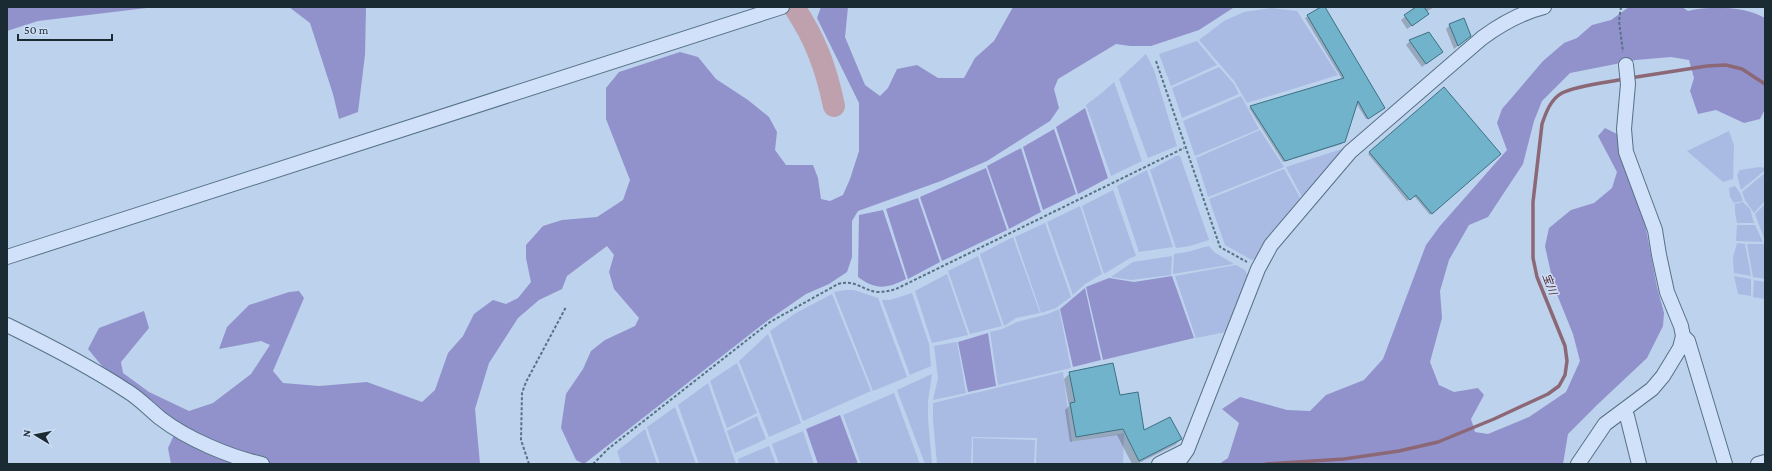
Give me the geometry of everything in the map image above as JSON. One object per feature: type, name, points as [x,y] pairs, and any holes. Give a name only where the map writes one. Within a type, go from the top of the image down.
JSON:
[{"type":"street","points":[[1177,464],[1187,450],[1258,269],[1271,245],[1313,194],[1359,143],[1482,38],[1501,24],[1528,11],[1544,7]]},
{"type":"street","points":[[7,257],[779,8]]},
{"type":"street","points":[[1578,464],[1605,424],[1652,389],[1663,376],[1680,348],[1683,336],[1681,326],[1663,278],[1655,230],[1626,152],[1624,128],[1628,91],[1626,65]]},
{"type":"street","points":[[7,325],[94,371],[128,391],[161,418],[190,437],[224,452],[262,464]]},
{"type":"street","points":[[1683,336],[1688,341],[1725,464]]},
{"type":"street","points":[[1624,411],[1627,416],[1639,464]]},
{"type":"street","points":[[1159,464],[1178,453],[1187,450]]},
{"type":"street","points":[[1758,464],[1765,462]]},
{"type":"path","points":[[1621,7],[1618,21],[1626,65]]},
{"type":"path","points":[[1156,61],[1184,148],[1220,247],[1258,269]]},
{"type":"path","points":[[593,464],[608,449],[770,322],[838,284],[846,282],[856,284],[876,292],[896,289],[1184,148]]},
{"type":"path","points":[[529,464],[521,440],[522,393],[526,382],[566,308]]},
{"type":"shaded area","points":[[7,7],[155,7],[38,21],[7,31]]},
{"type":"shaded area","points":[[289,7],[366,7],[365,55],[358,112],[339,119],[333,94],[310,23]]},
{"type":"shaded area","points":[[821,7],[848,7],[845,37],[865,85],[880,96],[888,88],[897,69],[917,65],[938,78],[964,78],[975,58],[994,41],[1013,7],[1237,7],[1233,8],[1199,30],[1151,46],[1116,44],[1058,79],[1054,89],[1059,108],[1050,121],[987,161],[941,181],[858,211],[852,221],[852,257],[847,272],[829,284],[806,294],[767,321],[584,464],[576,460],[561,428],[566,394],[583,369],[591,351],[605,340],[635,326],[639,318],[614,289],[609,272],[614,255],[607,246],[567,276],[562,289],[539,300],[518,318],[489,363],[475,409],[480,464],[171,464],[168,448],[174,435],[147,398],[102,366],[88,349],[99,328],[144,311],[149,328],[121,362],[123,373],[149,392],[189,411],[213,403],[251,374],[270,345],[261,341],[219,349],[227,327],[249,305],[289,292],[299,291],[304,298],[273,371],[283,383],[319,386],[367,382],[422,402],[435,390],[448,353],[463,336],[474,314],[493,300],[506,304],[518,298],[531,282],[526,258],[526,245],[543,226],[562,220],[597,217],[623,200],[630,180],[606,119],[606,88],[619,72],[680,52],[698,57],[716,79],[748,100],[769,117],[777,132],[775,150],[786,165],[813,165],[818,178],[821,199],[830,201],[843,195],[859,151],[859,103],[817,18]]},
{"type":"shaded area","points":[[1629,7],[1682,7],[1688,11],[1706,8],[1727,8],[1747,11],[1765,18],[1765,109],[1760,119],[1744,123],[1716,110],[1698,114],[1690,91],[1694,78],[1689,60],[1671,57],[1636,60],[1570,73],[1542,101],[1534,121],[1523,164],[1488,217],[1469,225],[1449,260],[1440,291],[1442,318],[1430,362],[1439,385],[1454,392],[1478,388],[1484,395],[1471,419],[1475,432],[1488,434],[1529,417],[1566,392],[1580,361],[1573,334],[1554,287],[1545,246],[1549,228],[1571,210],[1594,203],[1612,188],[1617,172],[1598,136],[1605,128],[1617,134],[1625,170],[1642,208],[1657,287],[1664,313],[1663,326],[1647,358],[1568,434],[1563,464],[1219,464],[1228,458],[1239,423],[1222,409],[1240,397],[1287,410],[1310,411],[1326,395],[1364,380],[1383,359],[1426,245],[1440,226],[1507,150],[1497,123],[1502,109],[1543,61],[1564,43],[1577,38],[1592,25],[1611,20]]},
{"type":"shaded area","points":[[1271,8],[1297,11],[1338,75],[1247,103],[1235,82],[1199,40],[1224,21],[1244,12]]},
{"type":"shaded area","points":[[1197,41],[1217,65],[1171,86],[1159,54]]},
{"type":"shaded area","points":[[1146,54],[1154,70],[1177,146],[1148,158],[1119,79]]},
{"type":"shaded area","points":[[1219,67],[1234,84],[1239,94],[1182,118],[1172,88]]},
{"type":"shaded area","points":[[1114,82],[1142,161],[1111,176],[1086,105]]},
{"type":"shaded area","points":[[1241,96],[1259,129],[1195,156],[1183,121]]},
{"type":"shaded area","points":[[1085,108],[1108,178],[1078,194],[1056,127]]},
{"type":"shaded area","points":[[1054,129],[1076,194],[1043,210],[1023,147]]},
{"type":"shaded area","points":[[1260,130],[1284,167],[1208,197],[1196,158]]},
{"type":"shaded area","points":[[1729,131],[1734,145],[1733,179],[1723,182],[1687,151]]},
{"type":"shaded area","points":[[1348,147],[1303,199],[1286,167]]},
{"type":"shaded area","points":[[1021,148],[1041,212],[1009,229],[987,166]]},
{"type":"shaded area","points":[[1176,156],[1180,156],[1209,240],[1190,246],[1176,248],[1150,170]]},
{"type":"shaded area","points":[[1759,167],[1765,168],[1765,170],[1741,190],[1737,175],[1740,170]]},
{"type":"shaded area","points":[[986,168],[1007,230],[942,261],[920,197]]},
{"type":"shaded area","points":[[1284,169],[1302,201],[1257,258],[1252,260],[1225,245],[1209,199]]},
{"type":"shaded area","points":[[1147,170],[1173,247],[1139,252],[1117,186]]},
{"type":"shaded area","points":[[1765,173],[1765,201],[1754,213],[1745,200],[1742,192]]},
{"type":"shaded area","points":[[1735,186],[1743,201],[1734,203],[1730,197],[1729,188]]},
{"type":"shaded area","points":[[1113,190],[1136,256],[1104,274],[1082,206]]},
{"type":"shaded area","points":[[918,198],[940,262],[908,279],[886,209]]},
{"type":"shaded area","points":[[1743,202],[1750,209],[1754,223],[1737,223],[1735,204]]},
{"type":"shaded area","points":[[1765,204],[1765,237],[1764,238],[1755,214]]},
{"type":"shaded area","points":[[1080,206],[1102,274],[1085,284],[1073,295],[1047,222]]},
{"type":"shaded area","points":[[883,210],[906,279],[893,285],[881,287],[870,284],[858,277],[859,215]]},
{"type":"shaded area","points":[[1045,223],[1071,297],[1056,308],[1041,313],[1015,237]]},
{"type":"shaded area","points":[[1737,225],[1755,225],[1763,242],[1736,241]]},
{"type":"shaded area","points":[[1013,237],[1040,313],[1016,318],[1004,326],[980,254]]},
{"type":"shaded area","points":[[1737,243],[1745,244],[1751,276],[1734,273],[1733,257]]},
{"type":"shaded area","points":[[1747,244],[1763,244],[1765,246],[1765,279],[1753,277]]},
{"type":"shaded area","points":[[1209,246],[1214,252],[1234,264],[1173,274],[1174,254]]},
{"type":"shaded area","points":[[978,256],[1002,326],[970,334],[948,271]]},
{"type":"shaded area","points":[[1172,256],[1171,275],[1131,280],[1111,277],[1133,262]]},
{"type":"shaded area","points":[[1236,265],[1245,270],[1248,276],[1226,332],[1196,338],[1175,276]]},
{"type":"shaded area","points":[[947,274],[968,335],[932,343],[915,291]]},
{"type":"shaded area","points":[[1172,276],[1194,338],[1103,360],[1086,287],[1109,278],[1134,282]]},
{"type":"shaded area","points":[[1734,276],[1751,279],[1751,296],[1738,294]]},
{"type":"shaded area","points":[[1754,280],[1765,282],[1765,299],[1753,297]]},
{"type":"shaded area","points":[[1085,288],[1101,360],[1073,367],[1060,309]]},
{"type":"shaded area","points":[[854,290],[878,298],[907,377],[873,391],[834,292]]},
{"type":"shaded area","points":[[912,293],[929,344],[931,366],[910,375],[882,300],[890,300]]},
{"type":"shaded area","points":[[832,294],[871,391],[803,421],[770,331],[796,313]]},
{"type":"shaded area","points":[[1059,309],[1071,368],[998,385],[990,332],[1002,329],[1017,322],[1048,314]]},
{"type":"shaded area","points":[[988,333],[996,386],[968,392],[958,342]]},
{"type":"shaded area","points":[[768,334],[801,423],[769,437],[739,361]]},
{"type":"shaded area","points":[[957,342],[966,393],[933,400],[938,378],[934,346]]},
{"type":"shaded area","points":[[737,363],[757,413],[727,428],[710,381]]},
{"type":"shaded area","points":[[1063,372],[1072,442],[1124,433],[1123,464],[1036,464],[1037,438],[972,437],[971,464],[937,464],[933,403]]},
{"type":"shaded area","points":[[932,374],[928,401],[928,419],[932,464],[925,464],[897,390]]},
{"type":"shaded area","points":[[708,383],[736,464],[699,464],[678,405]]},
{"type":"shaded area","points":[[894,393],[920,464],[861,464],[843,415]]},
{"type":"shaded area","points":[[675,407],[696,464],[660,464],[647,427]]},
{"type":"shaded area","points":[[840,415],[858,464],[818,464],[806,429]]},
{"type":"shaded area","points":[[757,416],[766,439],[735,453],[727,431]]},
{"type":"shaded area","points":[[645,429],[657,464],[621,464],[617,451]]},
{"type":"shaded area","points":[[803,431],[814,464],[779,464],[772,444]]},
{"type":"shaded area","points":[[973,438],[1035,440],[1034,464],[973,464]]},
{"type":"shaded area","points":[[769,446],[776,464],[739,464],[738,459]]},
{"type":"building","points":[[1321,7],[1325,7],[1385,108],[1368,119],[1358,101],[1345,142],[1285,161],[1250,106],[1344,78],[1307,15]]},
{"type":"building","points":[[1416,7],[1424,7],[1429,14],[1412,26],[1404,15]]},
{"type":"building","points":[[1464,18],[1471,36],[1458,46],[1449,24]]},
{"type":"building","points":[[1429,32],[1443,52],[1426,64],[1409,40]]},
{"type":"building","points":[[1444,87],[1501,154],[1432,214],[1416,195],[1410,200],[1369,152]]},
{"type":"building","points":[[1113,363],[1120,395],[1138,392],[1144,430],[1170,417],[1182,439],[1139,461],[1123,429],[1076,437],[1070,403],[1075,402],[1069,372]]},
{"type":"waterway","points":[[794,7],[802,19],[824,67],[834,106]]},
{"type":"waterway","name":"宝川","points":[[1630,78],[1707,66],[1726,65],[1742,69],[1765,84]]},
{"type":"waterway","name":"宝川","points":[[1266,464],[1344,459],[1399,451],[1438,442],[1494,419],[1548,394],[1559,386],[1565,375],[1567,361],[1565,346],[1537,277],[1533,258],[1533,202],[1542,124],[1547,110],[1552,102],[1562,93],[1583,86],[1624,79]]}]
